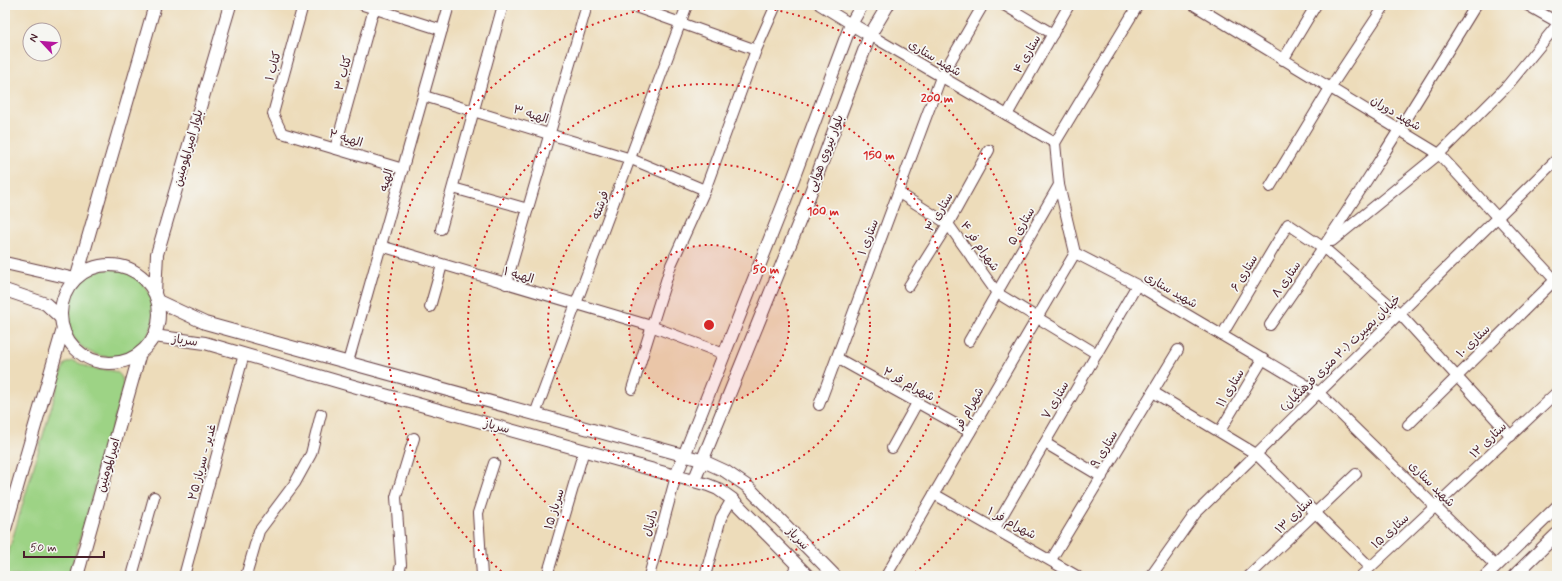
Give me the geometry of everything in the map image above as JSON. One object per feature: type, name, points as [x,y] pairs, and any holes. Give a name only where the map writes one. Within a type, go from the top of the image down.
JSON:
[{"type":"street","points":[[76,278],[155,5]]},
{"type":"street","name":"بلوار امیرالمومنین","points":[[156,297],[157,254],[230,5]]},
{"type":"street","name":"کتاب ۱","points":[[282,133],[273,114],[303,5]]},
{"type":"street","points":[[363,5],[375,7],[442,30]]},
{"type":"street","name":"الهیه","points":[[348,362],[449,5]]},
{"type":"street","points":[[441,229],[503,5]]},
{"type":"street","points":[[506,284],[587,5]]},
{"type":"street","points":[[630,5],[756,50]]},
{"type":"street","name":"فرشته","points":[[535,414],[577,305],[687,5]]},
{"type":"street","points":[[632,389],[651,326],[672,265],[705,190],[756,50],[776,5]]},
{"type":"street","points":[[820,5],[870,35]]},
{"type":"street","name":"بلوار نیروی هوایی","points":[[676,476],[784,203],[851,24],[862,5]]},
{"type":"street","name":"بلوار نیروی هوایی","points":[[694,481],[701,460],[804,210],[870,35],[888,5]]},
{"type":"street","name":"ستاری ۱","points":[[819,405],[941,77],[983,5]]},
{"type":"street","points":[[1004,5],[1053,34]]},
{"type":"street","name":"ستاری ۴","points":[[1007,115],[1069,5]]},
{"type":"street","points":[[1075,253],[1059,185],[1055,143],[1138,5]]},
{"type":"street","name":"شهید دوران","points":[[1194,5],[1439,154],[1497,218],[1556,279]]},
{"type":"street","points":[[1283,60],[1316,5]]},
{"type":"street","points":[[1270,187],[1330,88],[1385,5]]},
{"type":"street","points":[[1324,248],[1400,130],[1476,5]]},
{"type":"street","points":[[1324,248],[1439,154],[1507,86],[1557,23],[1527,5]]},
{"type":"street","name":"کتاب ۳","points":[[336,149],[375,7]]},
{"type":"street","name":"شهید ستاری","points":[[870,35],[1055,143]]},
{"type":"street","name":"الهیه ۳","points":[[424,96],[631,159],[705,190]]},
{"type":"street","name":"الهیه ۲","points":[[282,133],[403,169]]},
{"type":"street","name":"ستاری ۳","points":[[909,286],[948,224],[989,150]]},
{"type":"street","name":"خیابان بصیرت (۲۰ متری فرهنگیان)","points":[[1152,576],[1195,514],[1557,158]]},
{"type":"street","name":"ستاری ۵","points":[[969,341],[1059,185]]},
{"type":"street","points":[[453,188],[528,209]]},
{"type":"street","name":"شهرام فر ۴","points":[[899,193],[948,224],[998,293],[1097,354]]},
{"type":"street","points":[[784,203],[804,210]]},
{"type":"street","name":"ستاری ۶","points":[[1222,335],[1288,224],[1324,248]]},
{"type":"street","name":"الهیه ۱","points":[[381,246],[651,326],[724,354]]},
{"type":"street","points":[[1324,248],[1399,313],[1511,436]]},
{"type":"street","name":"ستاری ۸","points":[[1270,325],[1324,248]]},
{"type":"street","name":"شهید ستاری","points":[[1075,253],[1137,285],[1318,392],[1437,506],[1496,566]]},
{"type":"street","name":"شهرام فر","points":[[886,576],[1075,253]]},
{"type":"street","points":[[5,263],[76,278]]},
{"type":"street","points":[[5,290],[46,304],[62,323],[70,344],[82,355],[96,362],[111,364],[126,361],[140,354],[154,336],[158,324],[156,297],[146,280],[135,270],[120,265],[105,264],[90,268],[76,278],[63,296],[62,323],[5,529]]},
{"type":"street","points":[[430,307],[442,265]]},
{"type":"street","name":"ستاری ۱۰","points":[[1408,425],[1556,279]]},
{"type":"street","name":"ستاری ۷","points":[[995,528],[1137,285]]},
{"type":"street","name":"سرباز","points":[[156,297],[205,323],[701,460],[726,471],[747,486],[835,576]]},
{"type":"street","name":"سرباز","points":[[154,336],[205,343],[718,489],[732,499],[808,576]]},
{"type":"street","name":"ستاری ۹","points":[[1051,560],[1178,350]]},
{"type":"street","name":"امیرالمومنین","points":[[77,576],[140,354]]},
{"type":"street","name":"غدیر - سرباز ۲۵","points":[[184,576],[244,354]]},
{"type":"street","name":"شهرام فر ۲","points":[[837,358],[970,432]]},
{"type":"street","name":"ستاری ۱۱","points":[[1220,431],[1263,359]]},
{"type":"street","points":[[342,383],[348,362]]},
{"type":"street","points":[[1153,392],[1256,454],[1370,567]]},
{"type":"street","name":"ستاری ۱۲","points":[[1437,506],[1557,392]]},
{"type":"street","points":[[892,448],[918,403]]},
{"type":"street","points":[[246,576],[259,531],[295,483],[308,460],[321,414]]},
{"type":"street","points":[[398,576],[401,565],[396,497],[414,438]]},
{"type":"street","points":[[1045,443],[1102,477]]},
{"type":"street","name":"سرباز ۱۵","points":[[547,576],[584,450]]},
{"type":"street","points":[[482,576],[478,513],[494,463]]},
{"type":"street","name":"ستاری ۱۳","points":[[1249,576],[1356,474]]},
{"type":"street","name":"دانیال","points":[[649,576],[676,476]]},
{"type":"street","name":"شهرام فر ۱","points":[[934,494],[1077,576]]},
{"type":"street","points":[[132,576],[154,497]]},
{"type":"street","points":[[705,576],[721,518],[732,499]]},
{"type":"street","name":"ستاری ۱۵","points":[[1361,576],[1437,506]]},
{"type":"street","points":[[1486,576],[1557,507]]},
{"type":"street","points":[[1514,576],[1557,534]]},
{"type":"street","points":[[791,576],[797,565]]},
{"type":"green space","points":[[110,269],[127,273],[141,282],[150,296],[154,313],[150,330],[141,344],[127,353],[110,357],[93,353],[79,344],[70,330],[66,313],[70,296],[79,282],[93,273]]},
{"type":"green space","points":[[72,361],[90,368],[118,373],[123,381],[123,389],[69,576],[5,576],[5,564],[62,371],[65,364]]}]
